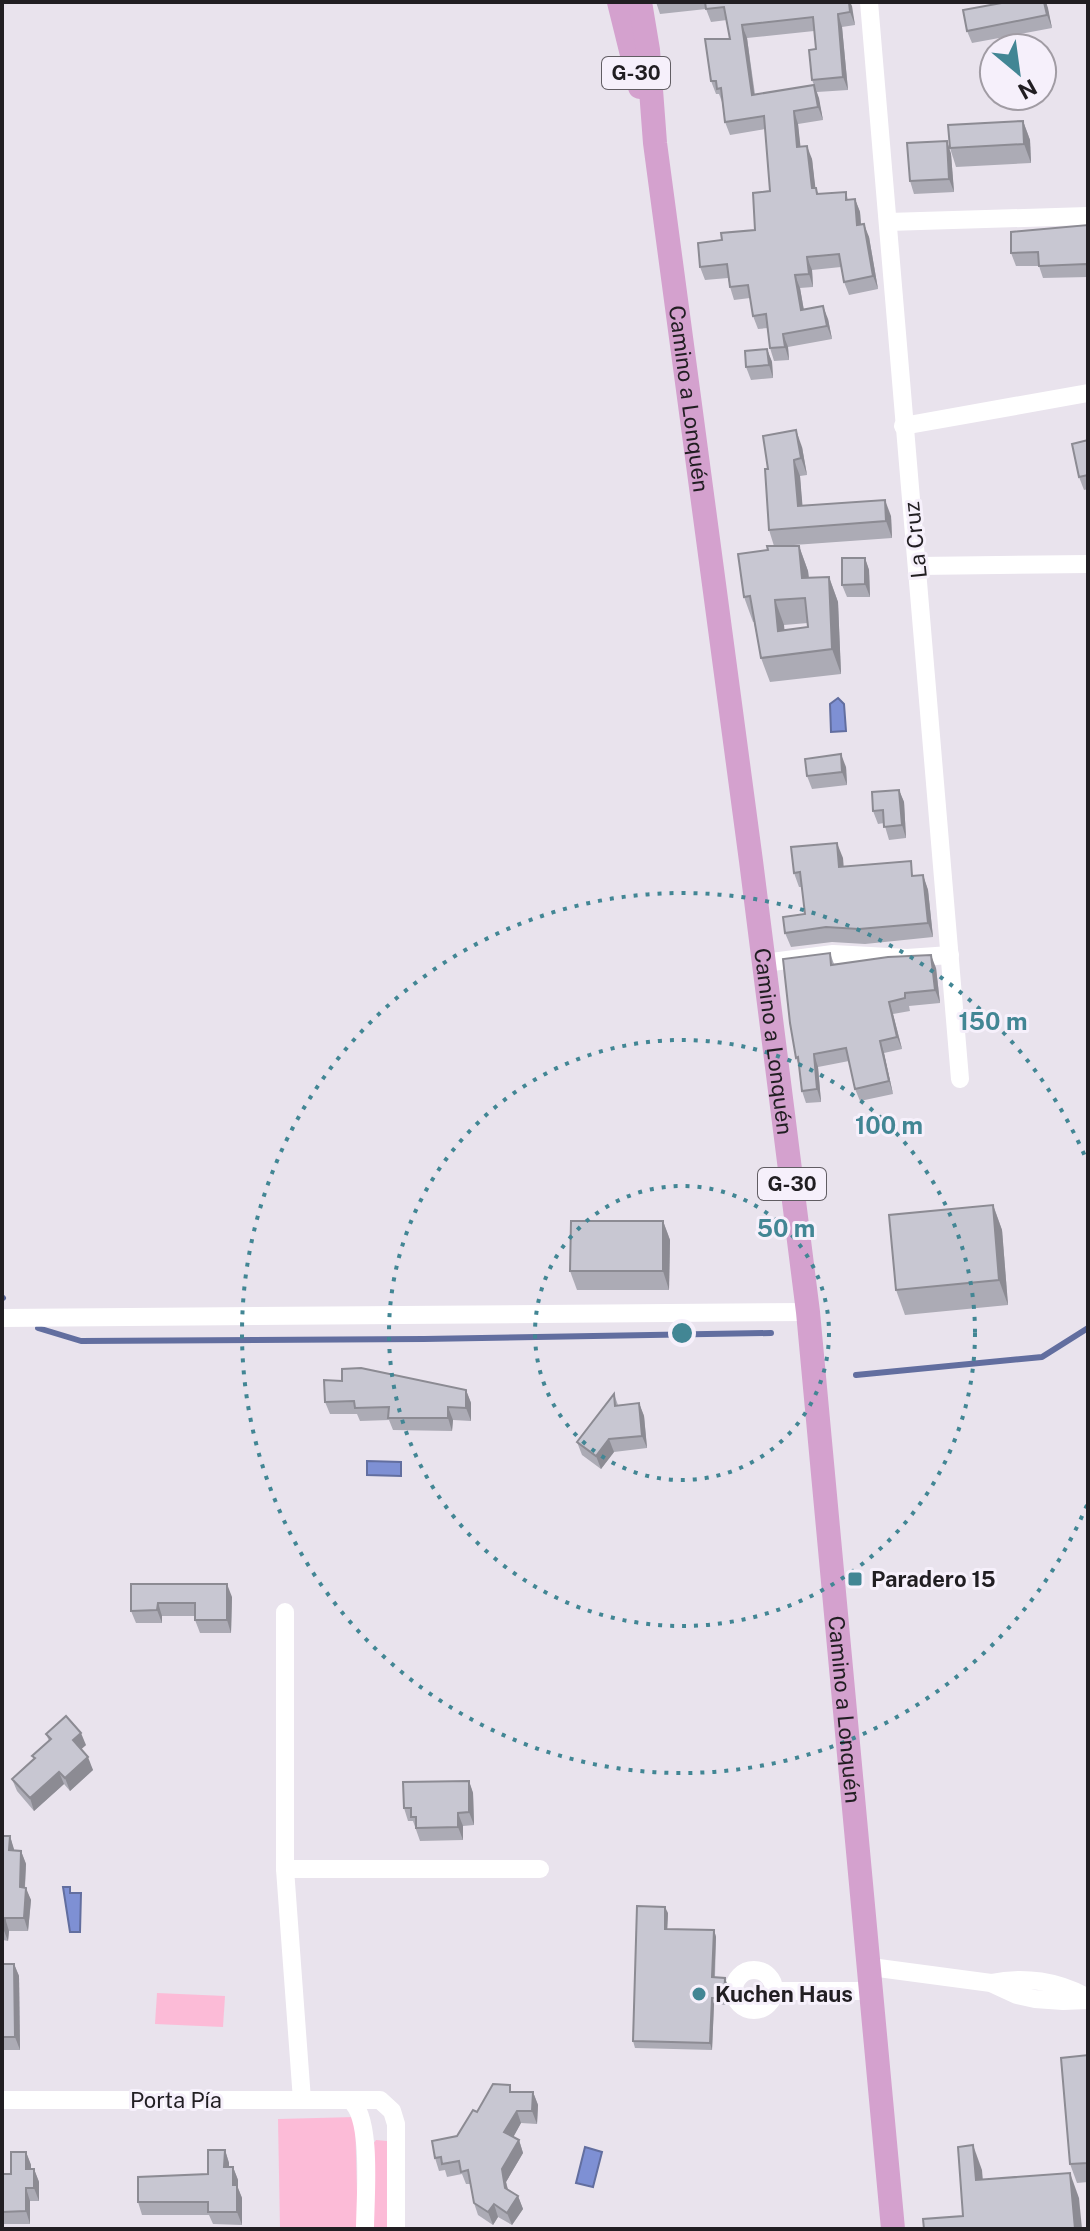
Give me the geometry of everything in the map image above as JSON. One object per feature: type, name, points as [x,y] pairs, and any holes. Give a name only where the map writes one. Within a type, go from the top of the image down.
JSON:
[{"type":"main road","name":"Camino a Lonquén","points":[[619,2],[655,143]]},
{"type":"main road","name":"Camino a Lonquén","points":[[640,2],[648,50],[655,143],[808,1312],[893,2229]]},
{"type":"street","name":"La Cruz","points":[[869,2],[960,1079]]},
{"type":"street","points":[[888,222],[1088,216]]},
{"type":"street","points":[[903,426],[1088,393]]},
{"type":"street","points":[[918,566],[1088,564]]},
{"type":"street","points":[[764,963],[833,954],[907,958],[950,955]]},
{"type":"street","points":[[2,1318],[808,1312]]},
{"type":"street","points":[[285,1612],[285,1869],[302,2100]]},
{"type":"street","points":[[285,1869],[540,1869]]},
{"type":"street","points":[[871,1967],[991,1983],[1035,1999],[1088,1999]]},
{"type":"street","points":[[775,1991],[873,1991]]},
{"type":"street","name":"Porta Pía","points":[[2,2100],[380,2100],[395,2117],[396,2229]]},
{"type":"street","points":[[350,2100],[360,2110],[364,2124],[365,2229]]},
{"type":"shaded area","points":[[157,1993],[225,1996],[223,2027],[155,2024]]},
{"type":"shaded area","points":[[355,2117],[358,2229],[280,2229],[278,2119]]},
{"type":"shaded area","points":[[376,2140],[387,2141],[390,2147],[389,2229],[371,2229],[371,2147]]},
{"type":"water","points":[[838,698],[844,704],[846,731],[831,732],[830,704]]},
{"type":"water","points":[[367,1461],[401,1462],[401,1476],[367,1475]]},
{"type":"water","points":[[63,1887],[70,1887],[70,1893],[81,1893],[80,1932],[70,1932]]},
{"type":"water","points":[[585,2147],[602,2152],[593,2187],[576,2183]]},
{"type":"building","points":[[705,2],[849,2],[850,12],[838,14],[843,77],[812,80],[809,50],[816,49],[813,17],[742,25],[752,95],[814,85],[818,107],[794,111],[797,147],[807,146],[812,188],[816,188],[817,194],[846,192],[846,200],[855,199],[857,225],[864,224],[873,276],[844,282],[839,254],[807,257],[809,274],[795,275],[801,310],[823,306],[827,326],[783,334],[785,347],[770,348],[766,314],[753,316],[748,285],[730,287],[727,264],[700,267],[698,243],[722,240],[721,233],[755,230],[753,193],[770,191],[764,116],[725,122],[721,88],[717,89],[716,81],[711,81],[705,39],[730,39],[724,7],[706,9]]},
{"type":"building","points":[[1007,2],[1044,2],[1047,15],[967,31],[963,10]]},
{"type":"building","points":[[1023,121],[1024,144],[950,148],[948,125]]},
{"type":"building","points":[[947,141],[949,179],[910,181],[907,143]]},
{"type":"building","points":[[1088,225],[1088,267],[1086,264],[1039,266],[1038,252],[1011,253],[1011,232]]},
{"type":"building","points":[[767,349],[769,365],[746,367],[745,351]]},
{"type":"building","points":[[796,430],[801,458],[794,460],[798,506],[885,500],[886,521],[769,530],[765,469],[768,469],[763,436]]},
{"type":"building","points":[[1088,440],[1088,475],[1079,477],[1072,444]]},
{"type":"building","points":[[767,546],[799,546],[802,578],[829,577],[832,649],[761,658],[750,596],[744,597],[738,554],[768,550]],"holes":[[[805,598],[808,627],[778,631],[775,600]]]},
{"type":"building","points":[[842,558],[865,558],[865,584],[842,585]]},
{"type":"building","points":[[841,754],[842,772],[807,776],[805,759]]},
{"type":"building","points":[[899,790],[902,825],[884,827],[883,810],[873,811],[872,792]]},
{"type":"building","points":[[837,843],[839,867],[911,861],[912,876],[923,875],[928,923],[859,929],[826,927],[785,933],[783,917],[805,914],[800,872],[794,873],[791,847]]},
{"type":"building","points":[[830,953],[831,965],[931,955],[935,990],[905,993],[905,998],[889,1002],[897,1037],[880,1041],[889,1081],[855,1089],[846,1048],[814,1054],[817,1089],[802,1091],[783,959]]},
{"type":"building","points":[[993,1205],[999,1280],[896,1290],[889,1215]]},
{"type":"building","points":[[571,1221],[663,1221],[663,1271],[570,1271]]},
{"type":"building","points":[[361,1368],[466,1390],[466,1408],[448,1407],[448,1418],[388,1418],[389,1407],[355,1408],[354,1401],[325,1402],[324,1380],[342,1381],[342,1369]]},
{"type":"building","points":[[614,1394],[615,1406],[639,1403],[642,1436],[609,1439],[596,1456],[577,1442]]},
{"type":"building","points":[[131,1584],[227,1584],[227,1620],[195,1620],[195,1603],[158,1603],[157,1610],[131,1611]]},
{"type":"building","points":[[66,1716],[81,1733],[73,1740],[88,1757],[65,1778],[59,1772],[30,1798],[12,1779],[35,1758],[32,1756],[51,1739],[46,1734]]},
{"type":"building","points":[[469,1781],[469,1812],[458,1813],[458,1827],[416,1828],[416,1817],[411,1817],[411,1808],[404,1808],[403,1782]]},
{"type":"building","points":[[2,1836],[10,1836],[9,1850],[21,1851],[20,1887],[26,1888],[24,1918],[5,1918],[3,1928],[2,1928]]},
{"type":"building","points":[[637,1906],[665,1907],[665,1929],[714,1930],[712,1977],[725,1978],[724,1998],[712,1998],[710,2043],[633,2041]]},
{"type":"building","points":[[2,1964],[14,1964],[15,2037],[2,2037]]},
{"type":"building","points":[[1088,2055],[1088,2163],[1070,2164],[1061,2058]]},
{"type":"building","points":[[493,2084],[510,2085],[510,2092],[533,2092],[532,2111],[517,2111],[504,2132],[519,2140],[502,2169],[505,2188],[518,2196],[507,2213],[494,2204],[488,2212],[474,2203],[468,2170],[461,2172],[459,2161],[442,2164],[441,2157],[435,2158],[432,2141],[457,2136],[473,2110],[477,2112]]},
{"type":"building","points":[[973,2145],[976,2180],[1070,2173],[1075,2229],[924,2229],[923,2219],[963,2216],[958,2147]]},
{"type":"building","points":[[208,2150],[225,2150],[224,2167],[233,2167],[237,2212],[208,2212],[208,2202],[138,2202],[138,2177],[208,2174]]},
{"type":"building","points":[[11,2152],[26,2152],[26,2169],[34,2169],[34,2188],[26,2188],[26,2211],[2,2212],[2,2174],[11,2174]]},
{"type":"waterway","points":[[38,1328],[81,1341],[771,1333]]},
{"type":"waterway","points":[[856,1375],[1042,1357],[1088,1328]]},
{"type":"place","name":"Paradero 15","points":[[855,1579]]},
{"type":"place","name":"Kuchen Haus","points":[[699,1994]]}]
